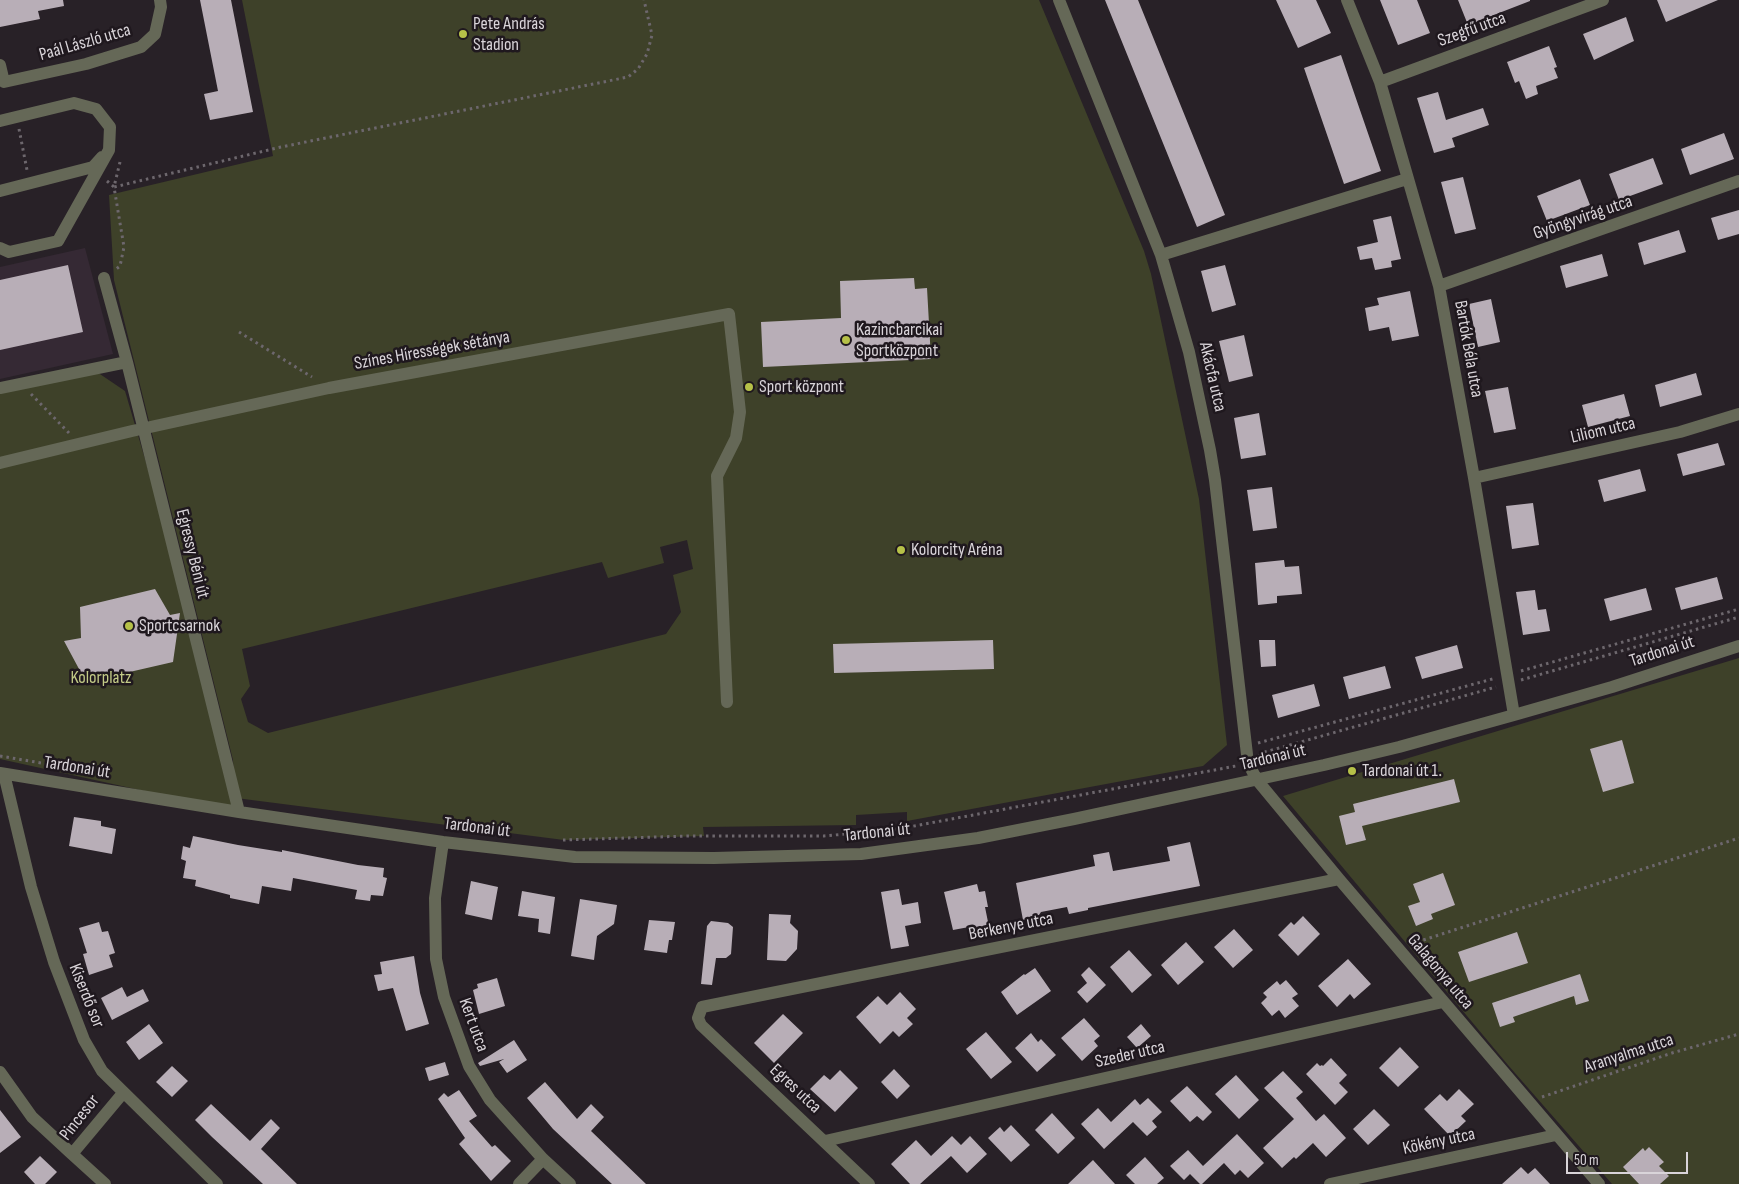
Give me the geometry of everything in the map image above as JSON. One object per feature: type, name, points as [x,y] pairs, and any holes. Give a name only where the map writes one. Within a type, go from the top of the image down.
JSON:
[{"type":"street","name":"Paál László utca","points":[[0,65],[4,82],[86,64],[141,47],[155,34],[161,7],[160,0]]},
{"type":"street","name":"Akácfa utca","points":[[1059,0],[1161,255],[1189,352],[1210,450],[1248,763],[1257,780]]},
{"type":"street","name":"Bartók Béla utca","points":[[1347,0],[1380,82],[1439,286],[1514,714]]},
{"type":"street","name":"Szegfű utca","points":[[1380,82],[1603,0]]},
{"type":"street","points":[[0,121],[74,103],[96,109],[110,127],[116,152],[58,241],[9,252],[0,248]]},
{"type":"street","points":[[0,191],[93,167],[116,152]]},
{"type":"street","points":[[1161,255],[1407,179]]},
{"type":"street","name":"Gyöngyvirág utca","points":[[1439,286],[1739,181]]},
{"type":"street","name":"Egressy Béni út","points":[[104,278],[239,812]]},
{"type":"street","name":"Színes Hírességek sétánya","points":[[0,463],[329,388],[729,314],[740,412],[736,438],[718,476],[727,702]]},
{"type":"street","points":[[0,388],[125,356]]},
{"type":"street","name":"Liliom utca","points":[[1474,478],[1680,432],[1739,414]]},
{"type":"street","name":"Tardonai út","points":[[2,774],[442,842],[581,858],[714,858],[861,854],[978,838],[1257,780],[1399,747],[1612,687],[1739,646]]},
{"type":"street","name":"Kiserdő sor","points":[[2,774],[31,888],[54,962],[84,1040],[102,1071],[217,1184]]},
{"type":"street","name":"Galagonya utca","points":[[1257,780],[1397,949],[1599,1184]]},
{"type":"street","name":"Kert utca","points":[[442,842],[435,898],[436,959],[444,997],[469,1066],[490,1100],[543,1159],[570,1184]]},
{"type":"street","name":"Berkenye utca","points":[[698,1018],[702,1007],[1339,879]]},
{"type":"street","name":"Szeder utca","points":[[825,1141],[1443,1002]]},
{"type":"street","name":"Egres utca","points":[[698,1018],[701,1025],[869,1184]]},
{"type":"street","points":[[0,1072],[32,1117],[72,1154]]},
{"type":"street","name":"Pincesor","points":[[104,1184],[72,1154],[123,1093]]},
{"type":"street","name":"Kökény utca","points":[[1330,1184],[1556,1134]]},
{"type":"street","points":[[520,1184],[543,1159]]},
{"type":"path","points":[[116,152],[114,187],[280,147],[628,77],[638,68],[647,54],[652,35],[644,0]]},
{"type":"path","points":[[18,172],[27,170],[18,129],[27,126]]},
{"type":"path","points":[[239,332],[329,388]]},
{"type":"path","points":[[20,384],[80,444]]},
{"type":"path","points":[[554,839],[824,836],[898,829],[1248,763],[1265,752],[1739,618]]},
{"type":"path","points":[[0,756],[80,770]]},
{"type":"path","points":[[1397,949],[1739,838]]},
{"type":"path","name":"Aranyalma utca","points":[[1528,1102],[1672,1053],[1739,1034]]},
{"type":"shaded area","points":[[85,248],[113,354],[0,379],[0,267]]},
{"type":"green space","name":"Sport központ","points":[[242,0],[1039,0],[1144,251],[1151,274],[1199,499],[1227,745],[1203,766],[907,821],[907,812],[856,815],[856,825],[703,827],[704,836],[564,840],[236,798],[239,812],[0,759],[0,388],[91,368],[125,391],[182,585],[235,793],[233,760],[114,280],[109,195],[273,156]],"holes":[[[687,540],[693,569],[673,575],[681,612],[666,634],[268,733],[248,722],[241,699],[250,686],[242,649],[602,562],[608,578],[664,563],[660,547]]]},
{"type":"green space","points":[[1739,658],[1739,1184],[1612,1184],[1508,1065],[1283,796]]},
{"type":"building","points":[[0,0],[63,0],[64,6],[38,11],[40,19],[0,27]]},
{"type":"building","points":[[200,0],[231,0],[253,112],[210,120],[204,94],[218,91]]},
{"type":"building","points":[[1105,0],[1138,0],[1225,215],[1197,227]]},
{"type":"building","points":[[1276,0],[1316,0],[1331,33],[1298,48]]},
{"type":"building","points":[[1380,0],[1417,0],[1430,33],[1398,45]]},
{"type":"building","points":[[1458,0],[1530,0],[1530,1],[1468,25]]},
{"type":"building","points":[[1657,0],[1718,0],[1666,22]]},
{"type":"building","points":[[1626,17],[1634,41],[1594,60],[1583,34]]},
{"type":"building","points":[[1549,46],[1557,67],[1554,68],[1558,78],[1536,86],[1538,94],[1526,99],[1519,81],[1515,83],[1507,62]]},
{"type":"building","points":[[1341,55],[1381,171],[1344,184],[1304,68]]},
{"type":"building","points":[[1438,92],[1446,120],[1483,108],[1489,125],[1452,138],[1455,147],[1434,153],[1417,98]]},
{"type":"building","points":[[1724,133],[1734,159],[1690,175],[1681,149]]},
{"type":"building","points":[[1653,158],[1663,184],[1619,200],[1609,174]]},
{"type":"building","points":[[1463,177],[1476,229],[1455,234],[1441,182]]},
{"type":"building","points":[[1580,179],[1590,205],[1547,221],[1537,196]]},
{"type":"building","points":[[1739,210],[1739,234],[1718,240],[1711,218]]},
{"type":"building","points":[[1391,216],[1401,259],[1391,261],[1392,267],[1375,270],[1372,258],[1360,260],[1357,247],[1378,242],[1373,220]]},
{"type":"building","points":[[1679,230],[1686,252],[1644,265],[1638,243]]},
{"type":"building","points":[[1602,254],[1608,276],[1566,288],[1560,266]]},
{"type":"building","points":[[68,265],[83,332],[0,350],[0,280]]},
{"type":"building","points":[[1225,265],[1236,305],[1212,312],[1201,271]]},
{"type":"building","name":"Kazincbarcikai Sportközpont","points":[[914,278],[915,289],[927,288],[931,359],[763,367],[761,322],[841,318],[840,281]]},
{"type":"building","points":[[1410,291],[1419,336],[1392,341],[1389,327],[1369,331],[1365,308],[1379,305],[1377,298]]},
{"type":"building","points":[[1491,299],[1500,342],[1478,347],[1469,304]]},
{"type":"building","points":[[1244,335],[1253,376],[1229,382],[1219,341]]},
{"type":"building","points":[[1696,373],[1702,395],[1660,407],[1655,385]]},
{"type":"building","points":[[1508,387],[1516,429],[1494,433],[1485,391]]},
{"type":"building","points":[[1624,394],[1630,416],[1588,427],[1582,405]]},
{"type":"building","points":[[1259,413],[1266,455],[1241,459],[1234,418]]},
{"type":"building","points":[[1718,443],[1725,465],[1683,476],[1677,454]]},
{"type":"building","points":[[1640,469],[1646,491],[1604,502],[1598,480]]},
{"type":"building","points":[[1272,487],[1277,528],[1253,531],[1247,490]]},
{"type":"building","points":[[1533,503],[1539,545],[1512,549],[1506,506]]},
{"type":"building","points":[[1284,560],[1285,567],[1299,566],[1302,594],[1277,596],[1277,603],[1258,605],[1255,563]]},
{"type":"building","points":[[1717,577],[1723,599],[1681,610],[1675,588]]},
{"type":"building","points":[[1646,588],[1652,610],[1610,621],[1604,599]]},
{"type":"building","name":"Sportcsarnok","points":[[155,589],[170,615],[180,613],[173,662],[86,682],[64,641],[81,638],[80,607]]},
{"type":"building","points":[[1535,590],[1538,610],[1546,609],[1550,631],[1523,635],[1516,592]]},
{"type":"building","points":[[993,640],[994,669],[834,673],[833,644]]},
{"type":"building","points":[[1259,640],[1275,640],[1276,666],[1261,667]]},
{"type":"building","points":[[1457,645],[1463,668],[1422,679],[1415,657]]},
{"type":"building","points":[[1385,666],[1391,688],[1349,699],[1343,677]]},
{"type":"building","points":[[1314,684],[1320,706],[1278,718],[1272,695]]},
{"type":"building","points":[[1622,740],[1634,783],[1603,792],[1590,749]]},
{"type":"building","points":[[1454,779],[1460,802],[1362,826],[1366,840],[1346,845],[1339,816],[1355,812],[1353,804]]},
{"type":"building","points":[[74,817],[101,821],[101,826],[116,829],[112,854],[69,846]]},
{"type":"building","points":[[193,836],[384,868],[383,877],[387,878],[383,896],[371,895],[370,901],[355,899],[357,890],[293,878],[291,891],[262,886],[259,904],[230,898],[230,895],[195,886],[196,880],[183,878],[186,861],[181,859],[183,846],[190,848]]},
{"type":"building","points":[[1190,842],[1200,886],[1088,908],[1088,910],[1069,914],[1067,907],[1041,912],[1037,918],[1023,920],[1016,883],[1095,866],[1093,855],[1109,852],[1113,871],[1170,861],[1167,847]]},
{"type":"building","points":[[1443,873],[1455,905],[1431,914],[1433,919],[1416,926],[1408,906],[1420,902],[1413,884]]},
{"type":"building","points":[[471,881],[498,887],[492,920],[465,914]]},
{"type":"building","points":[[977,884],[979,892],[985,891],[988,907],[985,907],[989,927],[970,931],[969,927],[953,930],[944,892]]},
{"type":"building","points":[[899,889],[902,905],[918,902],[921,923],[905,926],[909,946],[891,949],[881,892]]},
{"type":"building","points":[[522,891],[555,897],[550,934],[538,932],[539,919],[518,916]]},
{"type":"building","points":[[580,899],[617,905],[614,924],[597,936],[594,960],[571,956]]},
{"type":"building","points":[[769,914],[791,915],[790,923],[798,931],[797,949],[786,961],[767,960]]},
{"type":"building","points":[[1303,916],[1320,934],[1298,956],[1278,935],[1291,922],[1294,925]]},
{"type":"building","points":[[649,920],[675,922],[672,940],[669,940],[667,953],[644,950]]},
{"type":"building","points":[[711,921],[728,923],[733,927],[731,954],[726,958],[716,958],[712,985],[701,984],[707,926]]},
{"type":"building","points":[[99,922],[102,932],[108,931],[115,953],[109,955],[113,967],[89,975],[83,954],[87,953],[79,928]]},
{"type":"building","points":[[1234,929],[1253,950],[1233,968],[1214,947]]},
{"type":"building","points":[[1517,932],[1528,963],[1469,982],[1458,952]]},
{"type":"building","points":[[1186,942],[1204,962],[1178,985],[1161,965]]},
{"type":"building","points":[[1129,950],[1152,975],[1132,993],[1110,967]]},
{"type":"building","points":[[414,956],[420,993],[429,1024],[406,1031],[393,988],[378,991],[374,975],[382,974],[380,962]]},
{"type":"building","points":[[1348,959],[1371,984],[1354,999],[1350,994],[1337,1007],[1318,986]]},
{"type":"building","points":[[1089,967],[1106,985],[1087,1003],[1077,992],[1087,983],[1081,975]]},
{"type":"building","points":[[1035,968],[1051,991],[1017,1015],[1001,992]]},
{"type":"building","points":[[1580,974],[1589,1001],[1576,1005],[1574,996],[1513,1017],[1515,1022],[1500,1027],[1492,1003]]},
{"type":"building","points":[[497,978],[505,1006],[479,1014],[473,990],[478,988],[477,984]]},
{"type":"building","points":[[1286,980],[1298,994],[1292,998],[1299,1006],[1285,1018],[1279,1010],[1272,1016],[1261,1003],[1267,997],[1263,993],[1277,981],[1280,985]]},
{"type":"building","points":[[122,987],[127,997],[143,989],[149,1001],[112,1020],[101,998]]},
{"type":"building","points":[[900,992],[916,1009],[907,1018],[913,1024],[899,1037],[893,1031],[880,1044],[856,1017],[878,996],[887,1005]]},
{"type":"building","points":[[783,1014],[803,1033],[774,1063],[754,1043]]},
{"type":"building","points":[[1084,1018],[1100,1036],[1094,1041],[1098,1046],[1082,1061],[1061,1038]]},
{"type":"building","points":[[149,1024],[163,1043],[139,1060],[126,1042]]},
{"type":"building","points":[[1141,1024],[1151,1036],[1137,1048],[1127,1037]]},
{"type":"building","points":[[986,1032],[1012,1062],[991,1079],[966,1049]]},
{"type":"building","points":[[1031,1033],[1038,1042],[1041,1039],[1056,1055],[1037,1072],[1015,1048]]},
{"type":"building","points":[[514,1040],[527,1060],[507,1073],[499,1062],[504,1059],[480,1066],[478,1063]]},
{"type":"building","points":[[1400,1047],[1419,1067],[1398,1087],[1379,1068]]},
{"type":"building","points":[[1331,1058],[1347,1075],[1339,1083],[1348,1092],[1335,1105],[1306,1074],[1317,1063],[1323,1066]]},
{"type":"building","points":[[445,1062],[449,1075],[429,1081],[425,1068]]},
{"type":"building","points":[[172,1066],[188,1081],[172,1097],[156,1082]]},
{"type":"building","points":[[894,1069],[910,1086],[897,1099],[881,1082]]},
{"type":"building","points":[[840,1070],[858,1088],[835,1112],[810,1089],[824,1075],[830,1080]]},
{"type":"building","points":[[1283,1071],[1303,1092],[1296,1098],[1316,1121],[1324,1114],[1346,1138],[1326,1157],[1313,1143],[1296,1159],[1294,1157],[1282,1168],[1263,1148],[1294,1119],[1264,1088]]},
{"type":"building","points":[[1236,1075],[1259,1100],[1239,1119],[1215,1094]]},
{"type":"building","points":[[545,1082],[577,1119],[591,1104],[604,1117],[591,1131],[646,1184],[612,1184],[553,1129],[527,1098]]},
{"type":"building","points":[[1187,1086],[1212,1112],[1203,1121],[1197,1116],[1190,1122],[1170,1101]]},
{"type":"building","points":[[1459,1089],[1474,1104],[1461,1116],[1466,1121],[1450,1136],[1424,1109],[1440,1094],[1447,1101]]},
{"type":"building","points":[[459,1090],[477,1116],[469,1121],[492,1147],[495,1145],[511,1161],[491,1181],[459,1144],[465,1138],[438,1099],[444,1093],[448,1097]]},
{"type":"building","points":[[1148,1098],[1162,1112],[1152,1121],[1157,1127],[1147,1136],[1133,1122],[1104,1149],[1081,1124],[1098,1108],[1111,1122],[1135,1099],[1140,1105]]},
{"type":"building","points":[[211,1104],[250,1141],[271,1119],[280,1128],[261,1149],[297,1184],[263,1184],[212,1137],[195,1120]]},
{"type":"building","points":[[1374,1109],[1390,1125],[1368,1145],[1353,1129]]},
{"type":"building","points":[[0,1110],[21,1137],[0,1153]]},
{"type":"building","points":[[1052,1113],[1075,1138],[1058,1154],[1035,1130]]},
{"type":"building","points":[[1011,1125],[1030,1145],[1011,1162],[988,1138],[1000,1127],[1004,1132]]},
{"type":"building","points":[[1237,1134],[1264,1163],[1248,1178],[1240,1170],[1235,1175],[1224,1163],[1200,1184],[1190,1174],[1184,1180],[1170,1166],[1188,1150],[1203,1166]]},
{"type":"building","points":[[952,1136],[961,1145],[970,1136],[987,1154],[967,1173],[951,1156],[920,1184],[910,1184],[891,1164],[916,1140],[931,1156]]},
{"type":"building","points":[[1649,1147],[1664,1162],[1659,1166],[1669,1176],[1660,1184],[1639,1184],[1623,1167],[1643,1148],[1645,1151]]},
{"type":"building","points":[[40,1156],[57,1172],[45,1184],[35,1184],[24,1172]]},
{"type":"building","points":[[1145,1157],[1164,1178],[1157,1184],[1135,1184],[1126,1175]]},
{"type":"building","points":[[1093,1160],[1115,1184],[1068,1184]]},
{"type":"building","points":[[1521,1167],[1528,1174],[1535,1168],[1550,1184],[1502,1184]]},
{"type":"place","name":"Pete András Stadion","points":[[463,34]]},
{"type":"place","name":"Kazincbarcikai Sportközpont","points":[[846,340]]},
{"type":"place","name":"Sport központ","points":[[749,387]]},
{"type":"place","name":"Kolorcity Aréna","points":[[901,550]]},
{"type":"place","name":"Sportcsarnok","points":[[129,626]]},
{"type":"place","name":"Tardonai út 1.","points":[[1352,771]]},
{"type":"park label","name":"Kolorplatz","points":[[101,678]]}]
